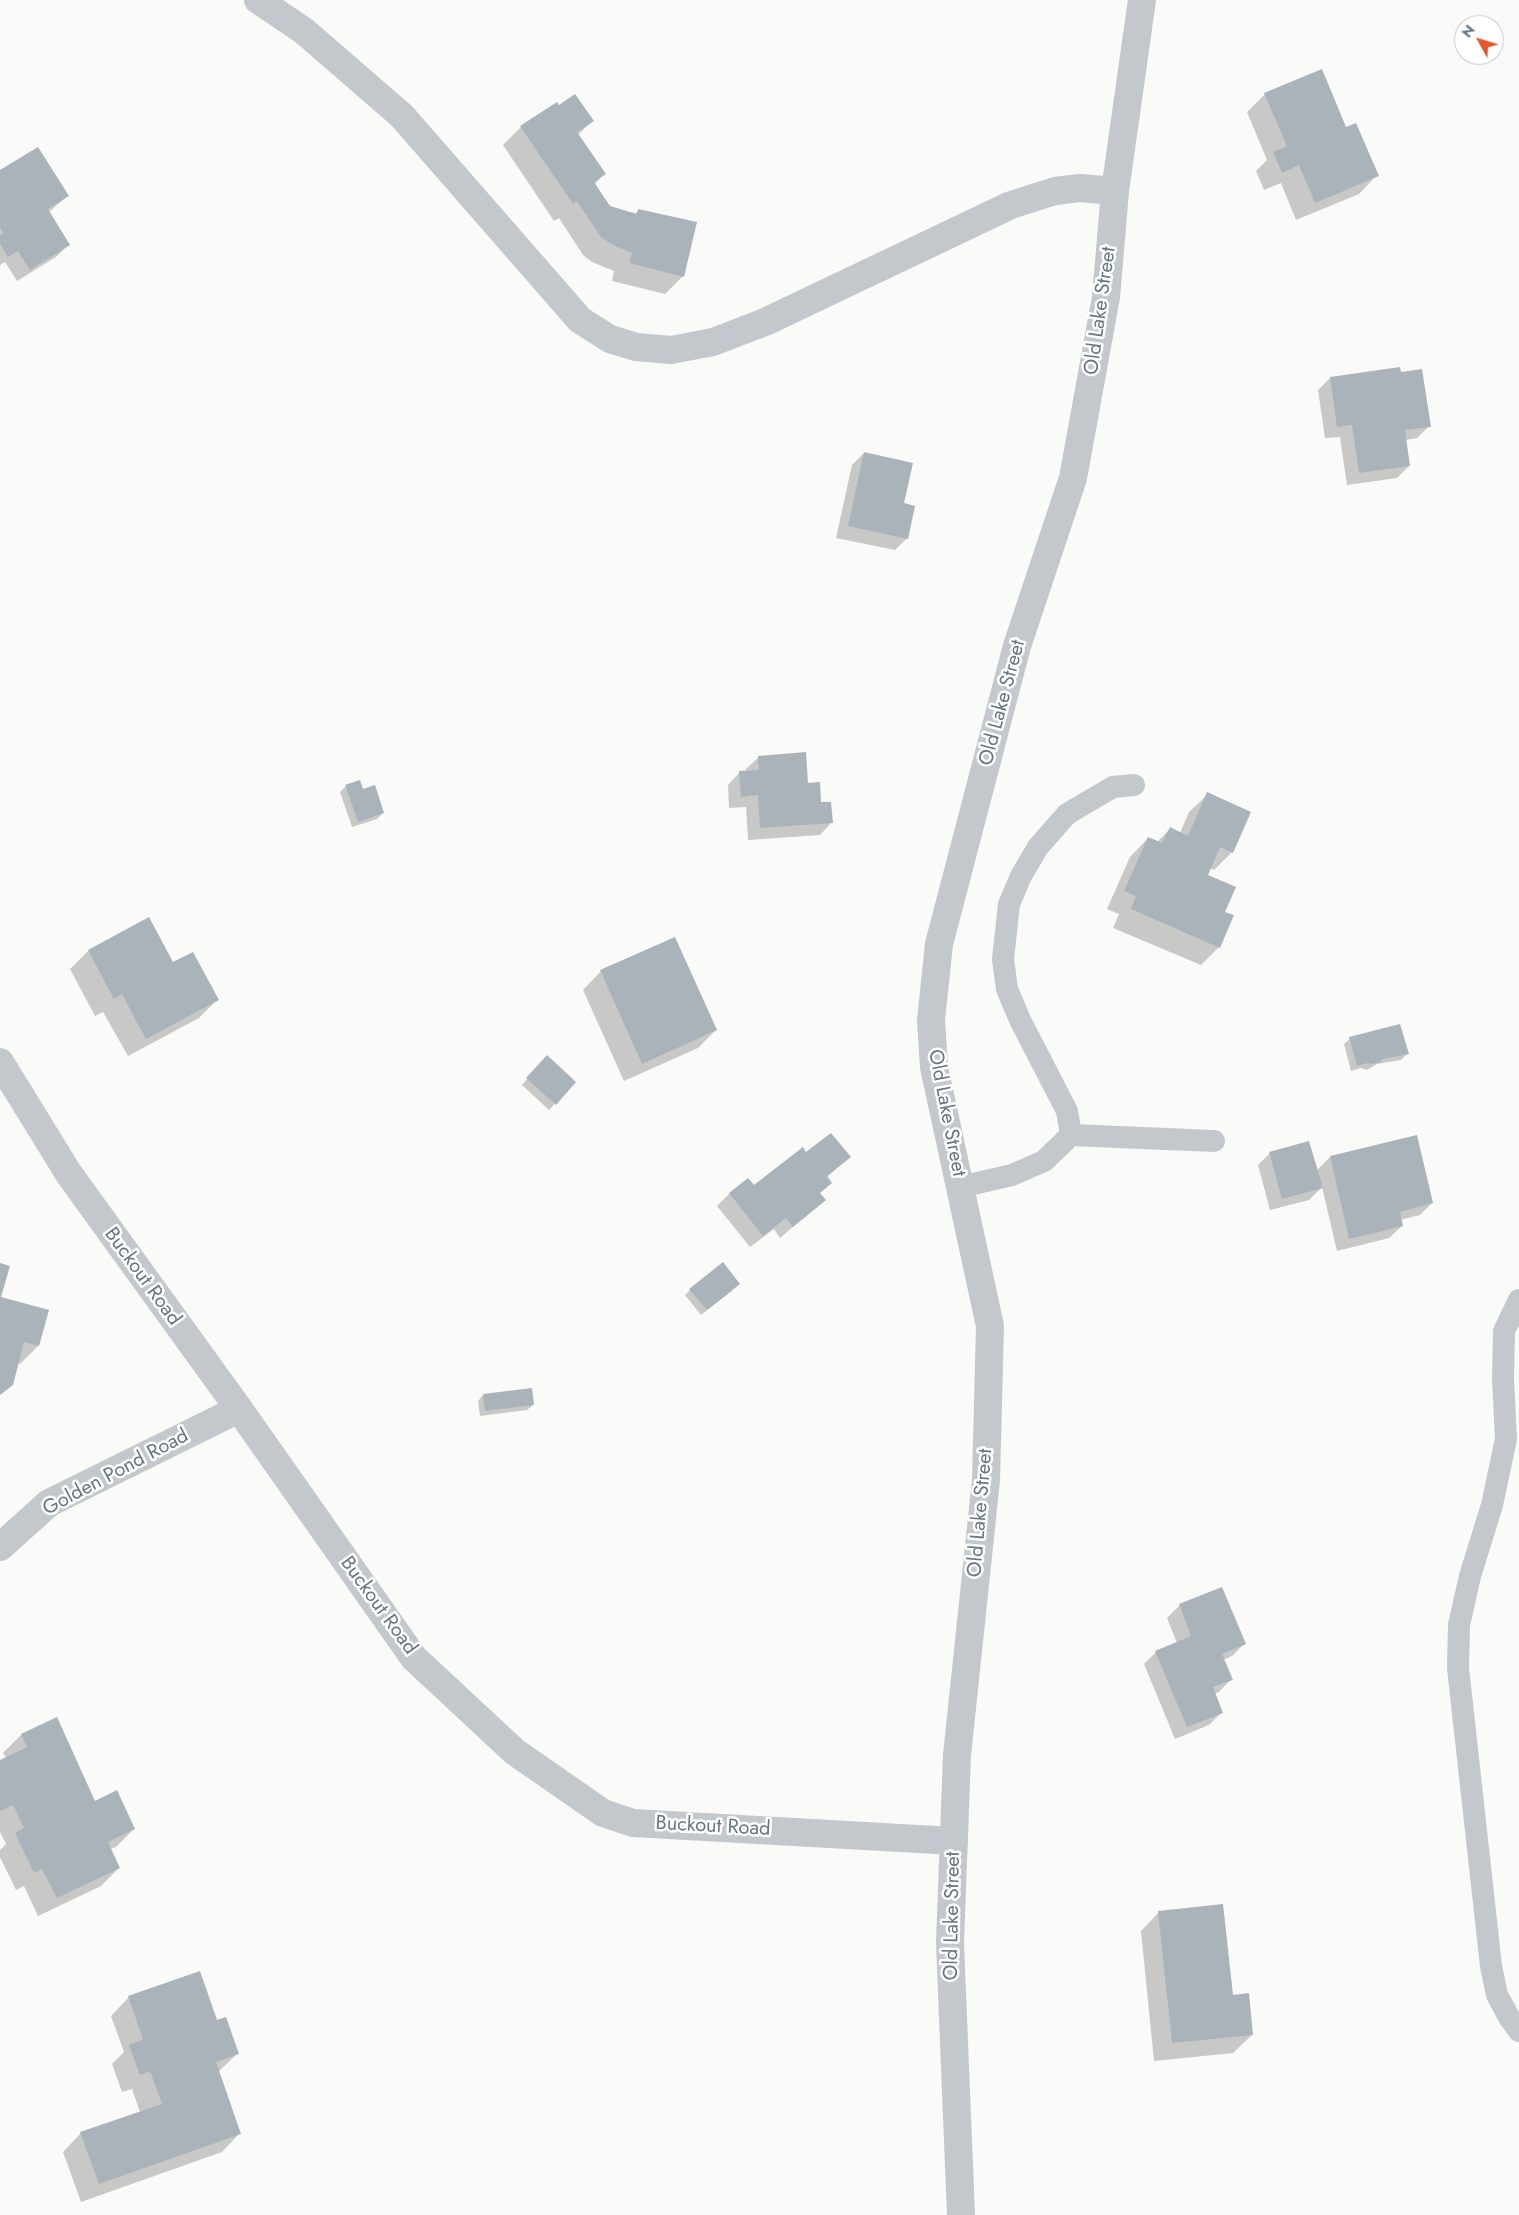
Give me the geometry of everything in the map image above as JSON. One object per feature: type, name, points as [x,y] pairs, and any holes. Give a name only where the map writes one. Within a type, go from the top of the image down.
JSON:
[{"type":"street","points":[[258,0],[304,31],[402,116],[580,320],[610,339],[636,347],[671,350],[713,342],[765,322],[1010,205],[1055,191],[1080,188],[1115,191]]},
{"type":"street","name":"Old Lake Street","points":[[961,2215],[950,1943],[957,1755],[986,1480],[990,1326],[934,1067],[931,1020],[939,944],[1017,646],[1073,478],[1106,297],[1115,191],[1142,0]]},
{"type":"street","name":"Buckout Road","points":[[0,1062],[69,1174],[239,1409],[414,1658],[515,1752],[603,1813],[633,1823],[954,1841]]},
{"type":"street","name":"Golden Pond Road","points":[[0,1547],[49,1503],[239,1409]]},
{"type":"lane","points":[[1070,1135],[1067,1111],[1020,1020],[1008,989],[1004,959],[1009,904],[1021,876],[1038,847],[1067,814],[1114,787],[1134,785]]},
{"type":"lane","points":[[960,1187],[1012,1175],[1044,1161],[1070,1135],[1214,1141]]},
{"type":"lane","points":[[1519,1300],[1504,1331],[1503,1379],[1506,1439],[1492,1505],[1470,1576],[1459,1625],[1458,1668],[1491,1966],[1497,1995],[1510,2019],[1519,2030]]},
{"type":"building","points":[[1322,69],[1346,127],[1356,123],[1379,176],[1315,203],[1299,165],[1282,173],[1273,152],[1287,146],[1264,93]]},
{"type":"building","points":[[575,94],[594,121],[577,132],[606,174],[594,182],[610,206],[637,214],[638,209],[697,222],[684,277],[629,263],[632,253],[611,244],[601,237],[577,201],[573,204],[520,126],[557,102],[559,105]]},
{"type":"building","points":[[38,147],[69,196],[48,209],[70,245],[30,270],[18,251],[8,257],[0,244],[0,235],[3,233],[0,228],[0,170]]},
{"type":"building","points":[[1400,367],[1401,372],[1422,369],[1431,427],[1405,430],[1410,466],[1359,473],[1352,425],[1337,427],[1330,377]]},
{"type":"building","points":[[864,452],[913,463],[904,503],[915,506],[908,539],[848,526]]},
{"type":"building","points":[[806,752],[808,783],[820,782],[821,802],[831,802],[833,823],[760,828],[758,795],[741,797],[739,771],[759,770],[758,756]]},
{"type":"building","points":[[360,780],[363,789],[375,785],[384,813],[358,822],[345,785]]},
{"type":"building","points":[[1207,792],[1251,812],[1233,853],[1220,847],[1208,875],[1236,887],[1225,912],[1234,915],[1220,948],[1131,909],[1136,896],[1124,891],[1148,837],[1162,843],[1170,827],[1188,836]]},
{"type":"building","points":[[149,917],[173,962],[193,952],[219,1000],[146,1039],[122,994],[114,999],[88,950]]},
{"type":"building","points":[[675,937],[717,1030],[642,1064],[600,970]]},
{"type":"building","points":[[1400,1024],[1409,1054],[1383,1059],[1373,1064],[1368,1063],[1357,1066],[1349,1037]]},
{"type":"building","points":[[547,1055],[576,1082],[556,1105],[526,1078]]},
{"type":"building","points":[[831,1133],[851,1157],[827,1176],[832,1183],[820,1193],[826,1200],[793,1227],[786,1218],[763,1236],[729,1193],[748,1178],[754,1185],[803,1147],[806,1152]]},
{"type":"building","points":[[1417,1135],[1433,1203],[1400,1212],[1403,1226],[1349,1239],[1330,1156]]},
{"type":"building","points":[[1309,1141],[1323,1188],[1282,1199],[1269,1152]]},
{"type":"building","points":[[723,1262],[740,1284],[707,1310],[689,1289]]},
{"type":"building","points":[[0,1263],[10,1266],[1,1297],[49,1310],[39,1346],[24,1342],[13,1385],[0,1395]]},
{"type":"building","points":[[532,1388],[534,1405],[485,1411],[483,1394]]},
{"type":"building","points":[[1222,1587],[1246,1644],[1222,1654],[1233,1680],[1213,1687],[1223,1713],[1187,1727],[1155,1651],[1191,1636],[1179,1604]]},
{"type":"building","points":[[57,1717],[95,1801],[117,1790],[135,1829],[108,1842],[120,1868],[57,1898],[42,1869],[34,1873],[15,1833],[24,1828],[13,1805],[0,1811],[0,1760],[27,1747],[21,1734]]},
{"type":"building","points":[[1223,1904],[1233,1995],[1249,1993],[1253,2035],[1172,2043],[1158,1911]]},
{"type":"building","points":[[200,1971],[217,2020],[226,2017],[239,2054],[216,2062],[241,2134],[99,2184],[80,2132],[162,2104],[150,2071],[140,2075],[129,2045],[143,2039],[128,1996]]}]
